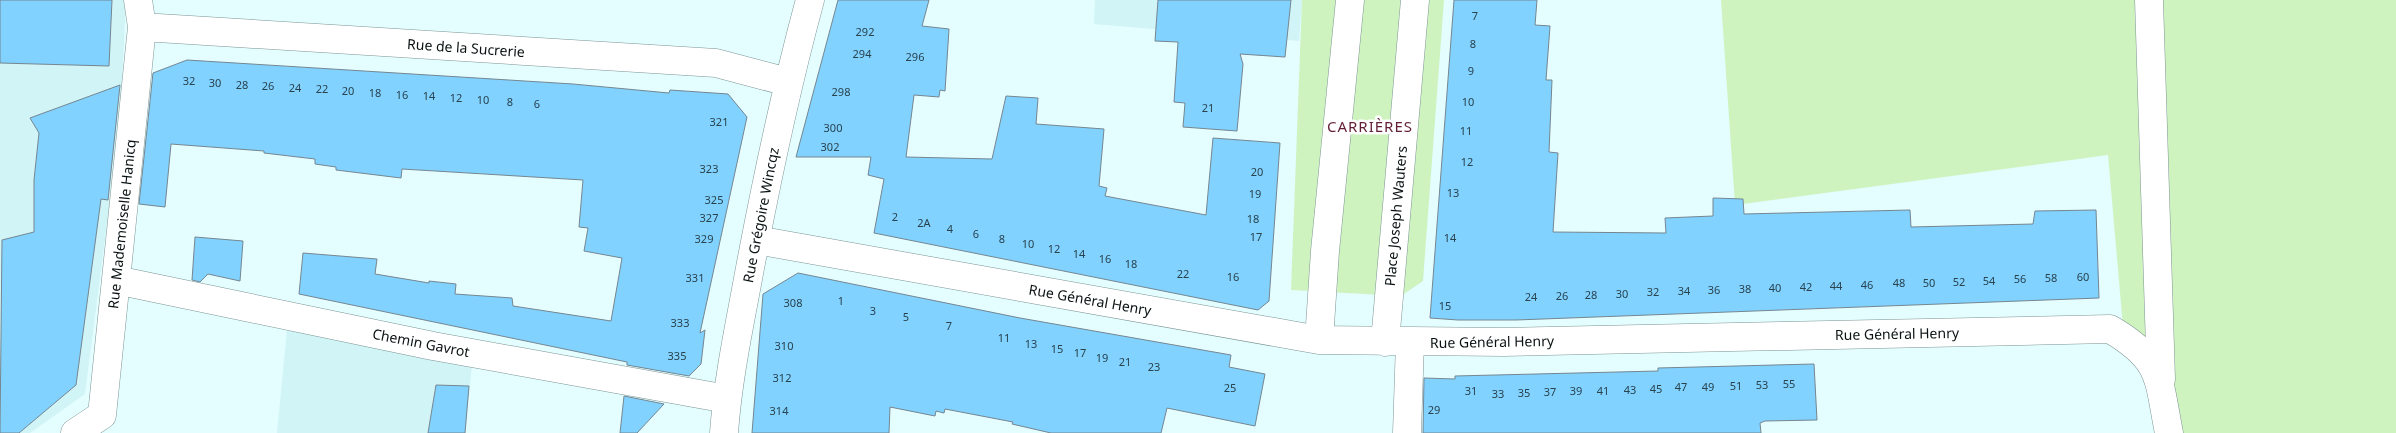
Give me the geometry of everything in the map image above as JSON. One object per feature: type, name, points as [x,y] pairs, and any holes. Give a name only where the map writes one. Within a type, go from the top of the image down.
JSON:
[{"type":"street","name":"Rue Mademoiselle Hanicq","points":[[75,433],[102,415],[142,26],[138,0]]},
{"type":"street","name":"Rue Grégoire Wincqz","points":[[724,433],[726,399],[756,240],[788,82],[810,0]]},
{"type":"street","points":[[1319,340],[1325,251],[1350,0]]},
{"type":"street","name":"Place Joseph Wauters","points":[[1407,433],[1398,342],[1415,0]]},
{"type":"street","points":[[2149,0],[2161,383]]},
{"type":"street","name":"Rue de la Sucrerie","points":[[142,26],[716,64],[788,82]]},
{"type":"street","name":"Rue Général Henry","points":[[756,240],[1319,340],[1504,342],[2110,330],[2149,358],[2161,383],[2169,433]]},
{"type":"street","name":"Chemin Gavrot","points":[[116,280],[433,346],[726,399]]},
{"type":"shaded area","points":[[0,0],[126,0],[120,122],[85,394],[30,433],[0,433]]},
{"type":"shaded area","points":[[1095,0],[1302,0],[1299,41],[1094,24]]},
{"type":"shaded area","points":[[287,330],[472,364],[465,433],[277,433]]},
{"type":"green space","points":[[1302,0],[1444,0],[1423,281],[1401,296],[1291,290]]},
{"type":"green space","points":[[1721,0],[2396,0],[2396,433],[2169,433],[2124,338],[2108,155],[1735,205]]},
{"type":"building","points":[[0,0],[112,0],[109,66],[0,63]]},
{"type":"building","points":[[838,0],[929,0],[922,26],[949,29],[945,91],[940,90],[939,97],[914,95],[906,157],[992,159],[1006,96],[1038,98],[1036,124],[1104,129],[1099,186],[1107,188],[1105,196],[1206,215],[1213,138],[1280,143],[1269,301],[1258,310],[874,233],[884,179],[868,175],[871,157],[796,157]]},
{"type":"building","points":[[1158,0],[1291,0],[1285,57],[1240,54],[1243,64],[1237,131],[1183,127],[1185,103],[1174,102],[1178,42],[1155,41]]},
{"type":"building","points":[[1454,0],[1537,0],[1535,25],[1550,26],[1546,80],[1552,80],[1549,152],[1558,153],[1553,232],[1666,233],[1665,218],[1713,216],[1713,198],[1743,199],[1744,214],[1910,210],[1911,227],[2033,224],[2035,211],[2096,210],[2099,298],[1516,320],[1430,318]]},
{"type":"building","points":[[187,60],[573,84],[669,93],[670,90],[728,94],[747,117],[700,333],[705,330],[701,364],[689,376],[627,365],[627,362],[299,294],[303,253],[377,259],[375,274],[429,283],[429,281],[456,284],[455,294],[512,298],[513,306],[611,321],[622,258],[584,251],[588,228],[579,227],[583,180],[402,169],[401,178],[336,170],[336,167],[315,164],[315,159],[264,153],[264,151],[171,144],[165,207],[139,204],[153,73]]},
{"type":"building","points":[[120,85],[108,200],[101,199],[76,385],[19,433],[0,433],[2,240],[34,232],[34,180],[39,133],[30,118]]},
{"type":"building","points":[[195,237],[243,241],[240,281],[208,274],[200,282],[192,280]]},
{"type":"building","points":[[798,273],[1020,318],[1231,355],[1229,367],[1265,374],[1255,426],[1167,408],[1161,433],[1051,433],[1012,424],[1013,422],[945,409],[944,413],[936,411],[935,416],[890,407],[889,433],[752,433],[763,294]]},
{"type":"building","points":[[1814,364],[1817,420],[1765,421],[1760,423],[1761,433],[1423,433],[1424,378],[1455,379],[1455,376],[1658,371],[1658,368]]},
{"type":"building","points":[[436,385],[469,386],[465,433],[428,433]]},
{"type":"building","points":[[624,396],[664,404],[637,433],[620,433]]},
{"type":"district","name":"CARRIÈRES","points":[[1370,127]]}]
